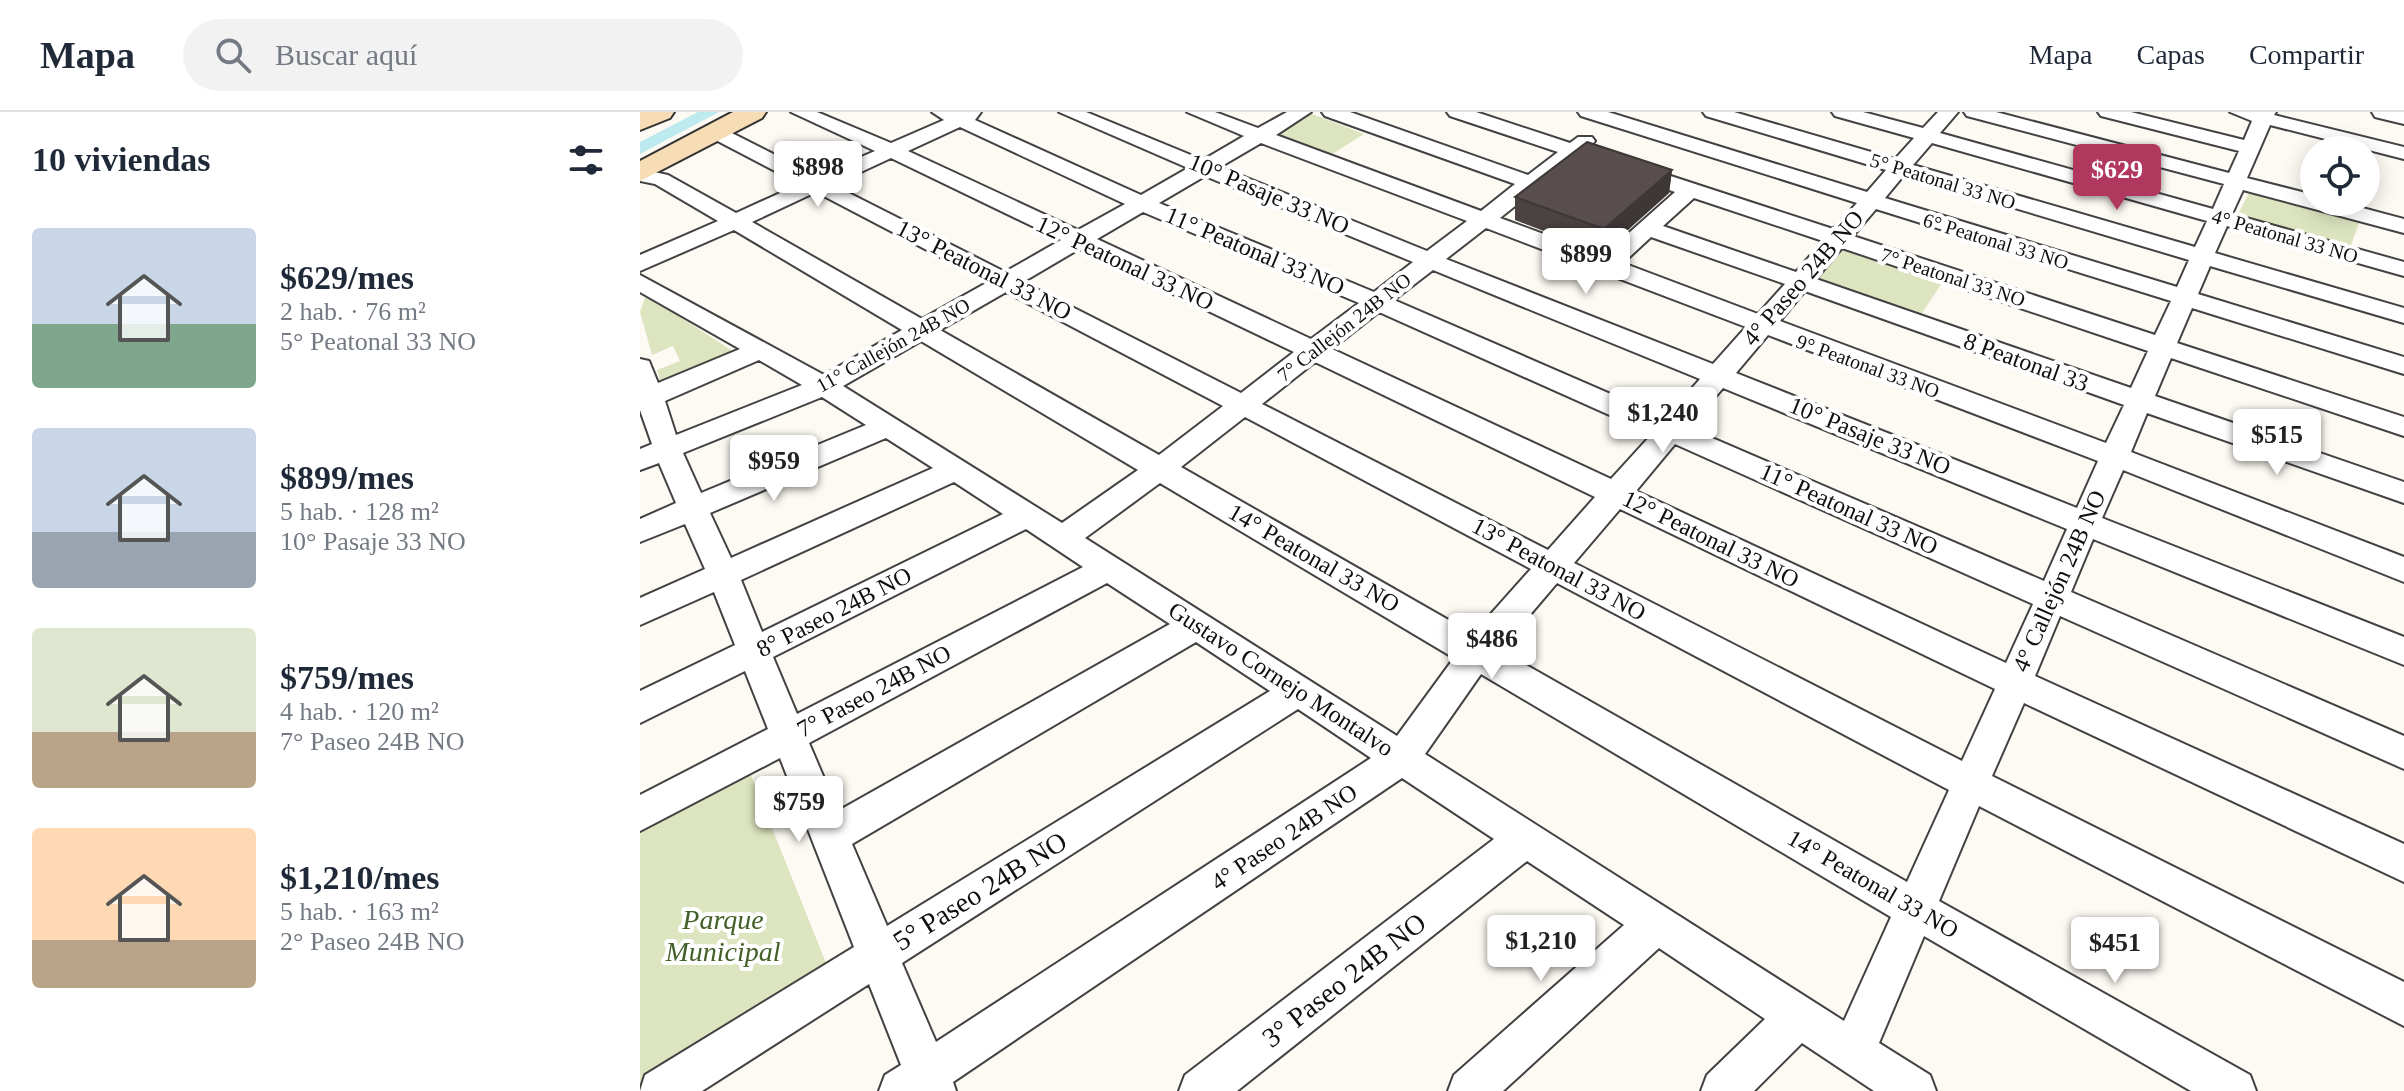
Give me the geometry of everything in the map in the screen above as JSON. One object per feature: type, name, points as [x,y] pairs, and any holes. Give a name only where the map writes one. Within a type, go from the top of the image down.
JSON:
[{"type":"main road","points":[[640,173],[753,112]]},
{"type":"street","name":"12° Peatonal 33 NO","points":[[801,112],[892,151],[1972,663],[2404,863]]},
{"type":"street","name":"10° Pasaje 33 NO","points":[[1069,112],[1430,261],[2404,651]]},
{"type":"street","name":"9° Peatonal 33 NO","points":[[1197,112],[1607,265],[1761,327],[2114,456],[2404,570]]},
{"type":"street","name":"11° Callejón 24B NO","points":[[640,460],[824,386],[1301,112]]},
{"type":"street","points":[[1332,112],[1531,183]]},
{"type":"street","name":"7° Peatonal 33 NO","points":[[1457,112],[2404,427]]},
{"type":"street","name":"5° Peatonal 33 NO","points":[[1713,112],[2404,316]]},
{"type":"street","name":"4° Peatonal 33 NO","points":[[1842,112],[1937,124],[2220,217],[2404,269]]},
{"type":"street","points":[[1974,112],[2300,198]]},
{"type":"street","points":[[2108,112],[2250,148]]},
{"type":"street","points":[[2383,112],[2404,117]]},
{"type":"street","points":[[2257,114],[2404,153]]},
{"type":"street","name":"4° Callejón 24B NO","points":[[1853,1051],[2250,148],[2257,114]]},
{"type":"street","points":[[640,264],[892,151],[960,115]]},
{"type":"street","name":"11° Peatonal 33 NO","points":[[960,115],[1143,204],[1377,302],[2404,753]]},
{"type":"street","name":"7° Callejón 24B NO","points":[[1063,538],[1161,468],[1483,221],[1573,151],[1608,115]]},
{"type":"street","name":"6° Peatonal 33 NO","points":[[1608,115],[1870,201],[2404,366]]},
{"type":"street","name":"4° Paseo 24B NO","points":[[921,1086],[1403,757],[1477,653],[1937,124]]},
{"type":"street","name":"13° Peatonal 33 NO","points":[[715,132],[1971,782],[2009,805],[2404,1005]]},
{"type":"street","name":"14° Peatonal 33 NO","points":[[640,173],[661,179],[736,222],[1915,909],[2234,1091]]},
{"type":"street","points":[[1607,265],[1690,190]]},
{"type":"street","points":[[2367,216],[2404,226]]},
{"type":"street","name":"8 Peatonal 33","points":[[1648,228],[2404,493]]},
{"type":"street","name":"Gustavo Cornejo Montalvo","points":[[640,282],[824,386],[956,469],[1914,1091]]},
{"type":"street","points":[[645,400],[759,351]]},
{"type":"street","points":[[640,367],[645,400],[722,573],[878,955],[921,1086]]},
{"type":"street","points":[[640,531],[888,426]]},
{"type":"street","points":[[640,612],[956,469]]},
{"type":"street","name":"8° Paseo 24B NO","points":[[640,708],[1027,515]]},
{"type":"street","name":"7° Paseo 24B NO","points":[[640,814],[1108,568]]},
{"type":"street","points":[[830,836],[1197,625]]},
{"type":"street","name":"5° Paseo 24B NO","points":[[661,1091],[1299,691]]},
{"type":"street","name":"3° Paseo 24B NO","points":[[1201,1091],[1525,839]]},
{"type":"street","points":[[1470,1091],[1656,924]]},
{"type":"street","points":[[1723,1091],[1798,1016]]},
{"type":"green space","points":[[1312,114],[1364,134],[1326,158],[1271,138]]},
{"type":"green space","points":[[2250,190],[2300,204],[2300,216],[2345,216],[2360,220],[2349,251],[2236,219]]},
{"type":"green space","points":[[1842,247],[1944,280],[1918,319],[1811,283]]},
{"type":"green space","points":[[646,295],[739,355],[663,390],[657,370],[680,361],[673,346],[652,355],[640,312]]},
{"type":"green space","name":"Parque Municipal","points":[[750,773],[828,968],[640,1086],[640,833]]},
{"type":"building","points":[[1587,142],[1672,170],[1604,229],[1515,197]]},
{"type":"waterway","points":[[640,149],[711,112]]}]
